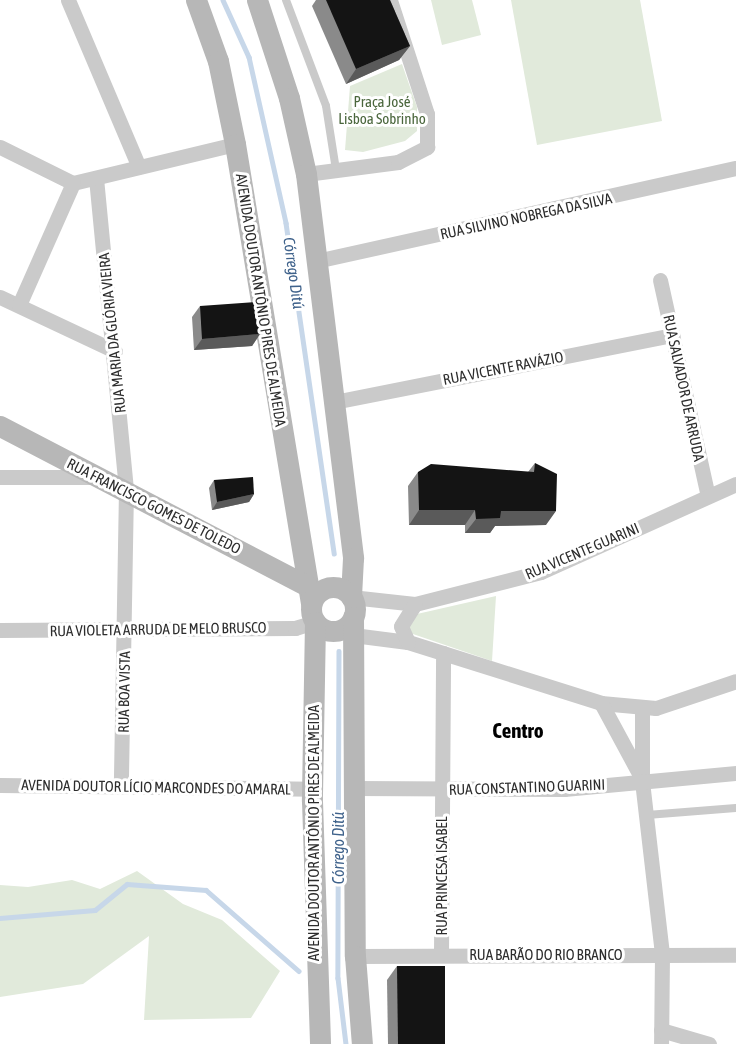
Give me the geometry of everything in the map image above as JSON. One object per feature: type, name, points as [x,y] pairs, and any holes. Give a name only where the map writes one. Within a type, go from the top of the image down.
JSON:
[{"type":"main road","name":"AVENIDA DOUTOR ANTÔNIO PIRES DE ALMEIDA","points":[[196,0],[218,61],[235,144],[311,604],[312,789],[320,1044]]},
{"type":"main road","points":[[257,0],[289,98],[306,174],[353,558],[355,956],[362,1044]]},
{"type":"main road","name":"RUA FRANCISCO GOMES DE TOLEDO","points":[[0,426],[93,477],[126,489],[311,604]]},
{"type":"main road","points":[[329,587],[353,617],[334,631],[311,604],[329,587]]},
{"type":"street","points":[[68,0],[139,167]]},
{"type":"street","points":[[306,174],[398,162],[427,147],[427,114],[390,0]]},
{"type":"street","points":[[0,147],[73,183],[235,144]]},
{"type":"street","name":"RUA SILVINO NOBREGA DA SILVA","points":[[316,261],[736,168]]},
{"type":"street","name":"RUA MARIA DA GLÓRIA VIEIRA","points":[[96,178],[116,351],[126,489]]},
{"type":"street","points":[[19,305],[73,183]]},
{"type":"street","name":"RUA SALVADOR DE ARRUDA","points":[[660,280],[708,496]]},
{"type":"street","points":[[0,297],[116,351]]},
{"type":"street","name":"RUA VICENTE RAVÁZIO","points":[[334,402],[672,335]]},
{"type":"street","points":[[0,477],[93,477]]},
{"type":"street","name":"RUA VICENTE GUARINI","points":[[353,617],[541,572],[736,484]]},
{"type":"street","name":"RUA BOA VISTA","points":[[122,786],[126,489]]},
{"type":"street","name":"RUA VIOLETA ARRUDA DE MELO BRUSCO","points":[[0,630],[295,628],[311,604]]},
{"type":"street","points":[[408,642],[401,626],[415,604]]},
{"type":"street","points":[[353,617],[408,642],[601,703],[656,708],[736,681]]},
{"type":"street","name":"RUA PRINCESA ISABEL","points":[[441,955],[443,653]]},
{"type":"street","points":[[601,703],[642,781]]},
{"type":"street","points":[[642,708],[642,781],[662,955],[661,1037],[709,1044]]},
{"type":"street","name":"RUA CONSTANTINO GUARINI","points":[[353,788],[442,790],[642,781],[736,773]]},
{"type":"street","name":"AVENIDA DOUTOR LÍCIO MARCONDES DO AMARAL","points":[[0,785],[312,789]]},
{"type":"street","name":"RUA BARÃO DO RIO BRANCO","points":[[355,956],[736,955]]},
{"type":"lane","points":[[286,0],[326,106],[336,170]]},
{"type":"lane","points":[[647,815],[736,808]]},
{"type":"green space","points":[[431,0],[472,0],[481,35],[442,45]]},
{"type":"green space","points":[[511,0],[640,0],[662,121],[537,145]]},
{"type":"green space","name":"Praça José Lisboa Sobrinho","points":[[402,64],[417,107],[417,131],[405,141],[363,152],[345,150],[350,86]]},
{"type":"green space","points":[[496,596],[492,661],[410,633],[407,624],[417,614]]},
{"type":"green space","points":[[137,871],[183,904],[222,920],[280,971],[251,1018],[144,1020],[149,936],[83,984],[0,997],[0,885],[28,887],[72,880],[100,889]]},
{"type":"building","points":[[326,0],[390,0],[410,46],[356,69]]},
{"type":"building","points":[[257,302],[260,334],[202,339],[200,306]]},
{"type":"building","points":[[535,463],[557,474],[556,511],[501,511],[500,518],[476,519],[475,510],[419,510],[418,472],[431,464],[534,472]]},
{"type":"building","points":[[253,477],[254,494],[217,502],[214,480]]},
{"type":"building","points":[[397,966],[445,966],[445,1044],[398,1044]]},
{"type":"waterway","name":"Córrego Ditú","points":[[223,0],[249,57],[286,223],[334,554]]},
{"type":"waterway","name":"Córrego Ditú","points":[[339,651],[338,978],[346,1044]]},
{"type":"waterway","points":[[0,918],[95,910],[127,884],[206,890],[299,971]]},
{"type":"district","name":"Centro","points":[[518,730]]}]
